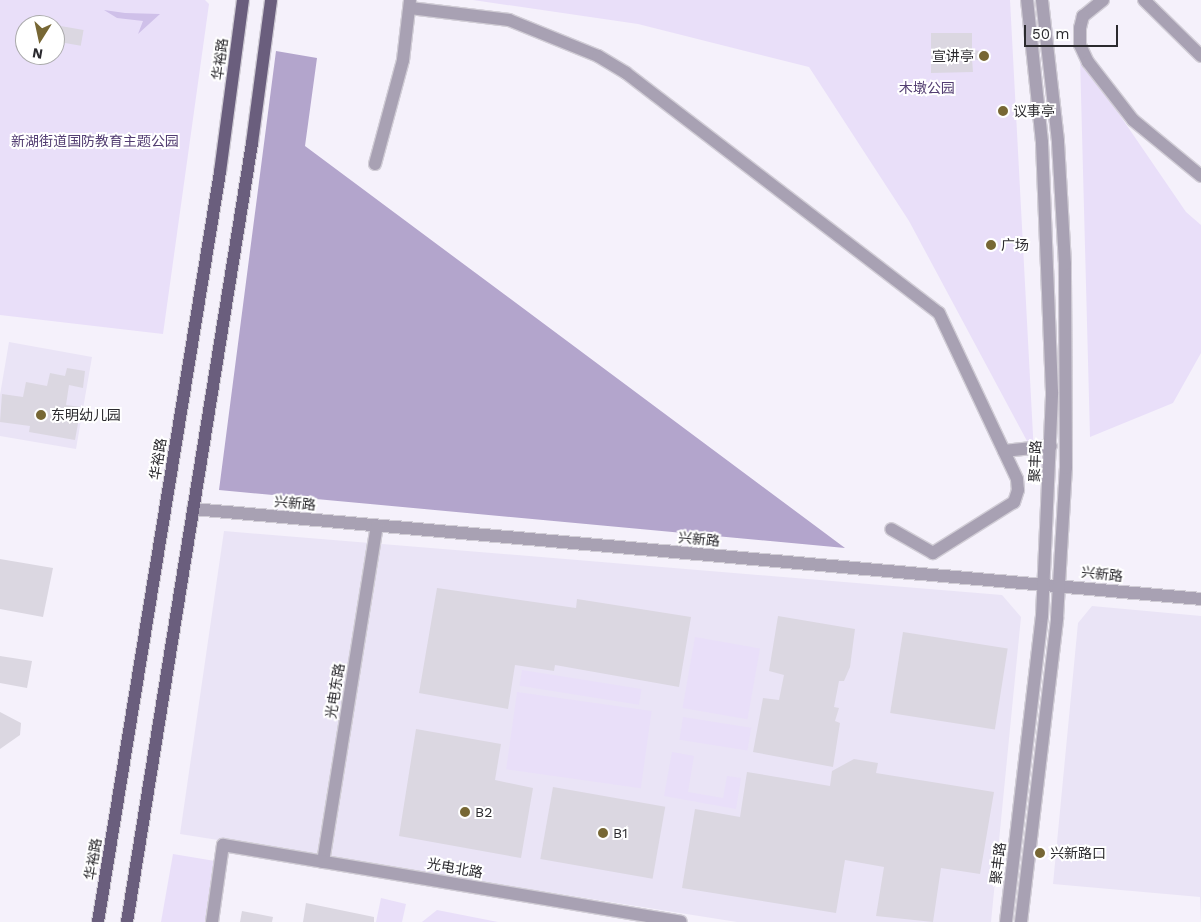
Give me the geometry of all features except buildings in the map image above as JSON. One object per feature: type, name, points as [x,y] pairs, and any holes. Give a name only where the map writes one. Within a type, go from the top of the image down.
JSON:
[{"type":"main road","name":"华裕路","points":[[98,922],[220,172],[243,0]]},
{"type":"main road","points":[[127,922],[271,0]]},
{"type":"street","name":"聚丰路","points":[[1006,922],[1044,584],[1051,446],[1050,264],[1042,142],[1026,0]]},
{"type":"street","points":[[1021,922],[1059,585],[1066,468],[1065,264],[1058,141],[1042,0]]},
{"type":"street","points":[[1103,0],[1083,16],[1080,28],[1080,45],[1088,62],[1133,120],[1201,176]]},
{"type":"street","points":[[1144,0],[1201,56]]},
{"type":"street","points":[[375,164],[403,60],[410,4],[508,20],[565,40],[626,73],[939,313],[1017,479],[1014,502],[933,553],[891,529]]},
{"type":"street","points":[[1004,452],[1051,446]]},
{"type":"street","name":"兴新路","points":[[193,509],[1201,599]]},
{"type":"street","name":"光电东路","points":[[323,862],[377,526]]},
{"type":"street","name":"光电北路","points":[[212,922],[223,844],[681,922]]},
{"type":"shaded area","points":[[104,10],[160,14],[138,34],[143,21],[117,18]]},
{"type":"shaded area","points":[[276,51],[317,58],[305,146],[845,548],[219,490]]},
{"type":"shaded area","name":"东明幼儿园","points":[[9,342],[92,357],[76,449],[0,436],[0,395]]},
{"type":"shaded area","points":[[224,531],[1002,595],[1021,617],[991,922],[737,922],[180,834]]},
{"type":"shaded area","points":[[1092,606],[1201,616],[1201,922],[1200,897],[1053,884],[1078,623]]},
{"type":"green space","name":"新湖街道国防教育主题公园","points":[[0,0],[205,0],[209,4],[163,334],[0,315]]},
{"type":"green space","name":"木墩公园","points":[[473,0],[1010,0],[1034,454],[909,221],[809,67],[638,24]]},
{"type":"green space","points":[[1080,57],[1186,212],[1201,225],[1201,353],[1173,403],[1090,437]]},
{"type":"green space","points":[[695,637],[760,648],[747,719],[682,708]]},
{"type":"green space","points":[[522,670],[642,689],[639,705],[519,686]]},
{"type":"green space","points":[[517,692],[652,711],[641,788],[506,769]]},
{"type":"green space","points":[[683,717],[751,728],[748,751],[679,740]]},
{"type":"green space","points":[[672,752],[694,756],[688,792],[723,798],[727,776],[741,778],[736,809],[664,796]]},
{"type":"green space","points":[[173,854],[215,861],[207,922],[161,922]]},
{"type":"green space","points":[[381,898],[406,904],[402,922],[376,922]]},
{"type":"green space","points":[[437,910],[498,922],[422,922]]},
{"type":"place","name":"宣讲亭","points":[[984,56]]},
{"type":"place","name":"议事亭","points":[[1003,111]]},
{"type":"place","name":"广场","points":[[991,245]]},
{"type":"place","name":"东明幼儿园","points":[[41,415]]},
{"type":"place","name":"B2","points":[[465,812]]},
{"type":"place","name":"B1","points":[[603,833]]},
{"type":"place","name":"兴新路口","points":[[1040,853]]}]
